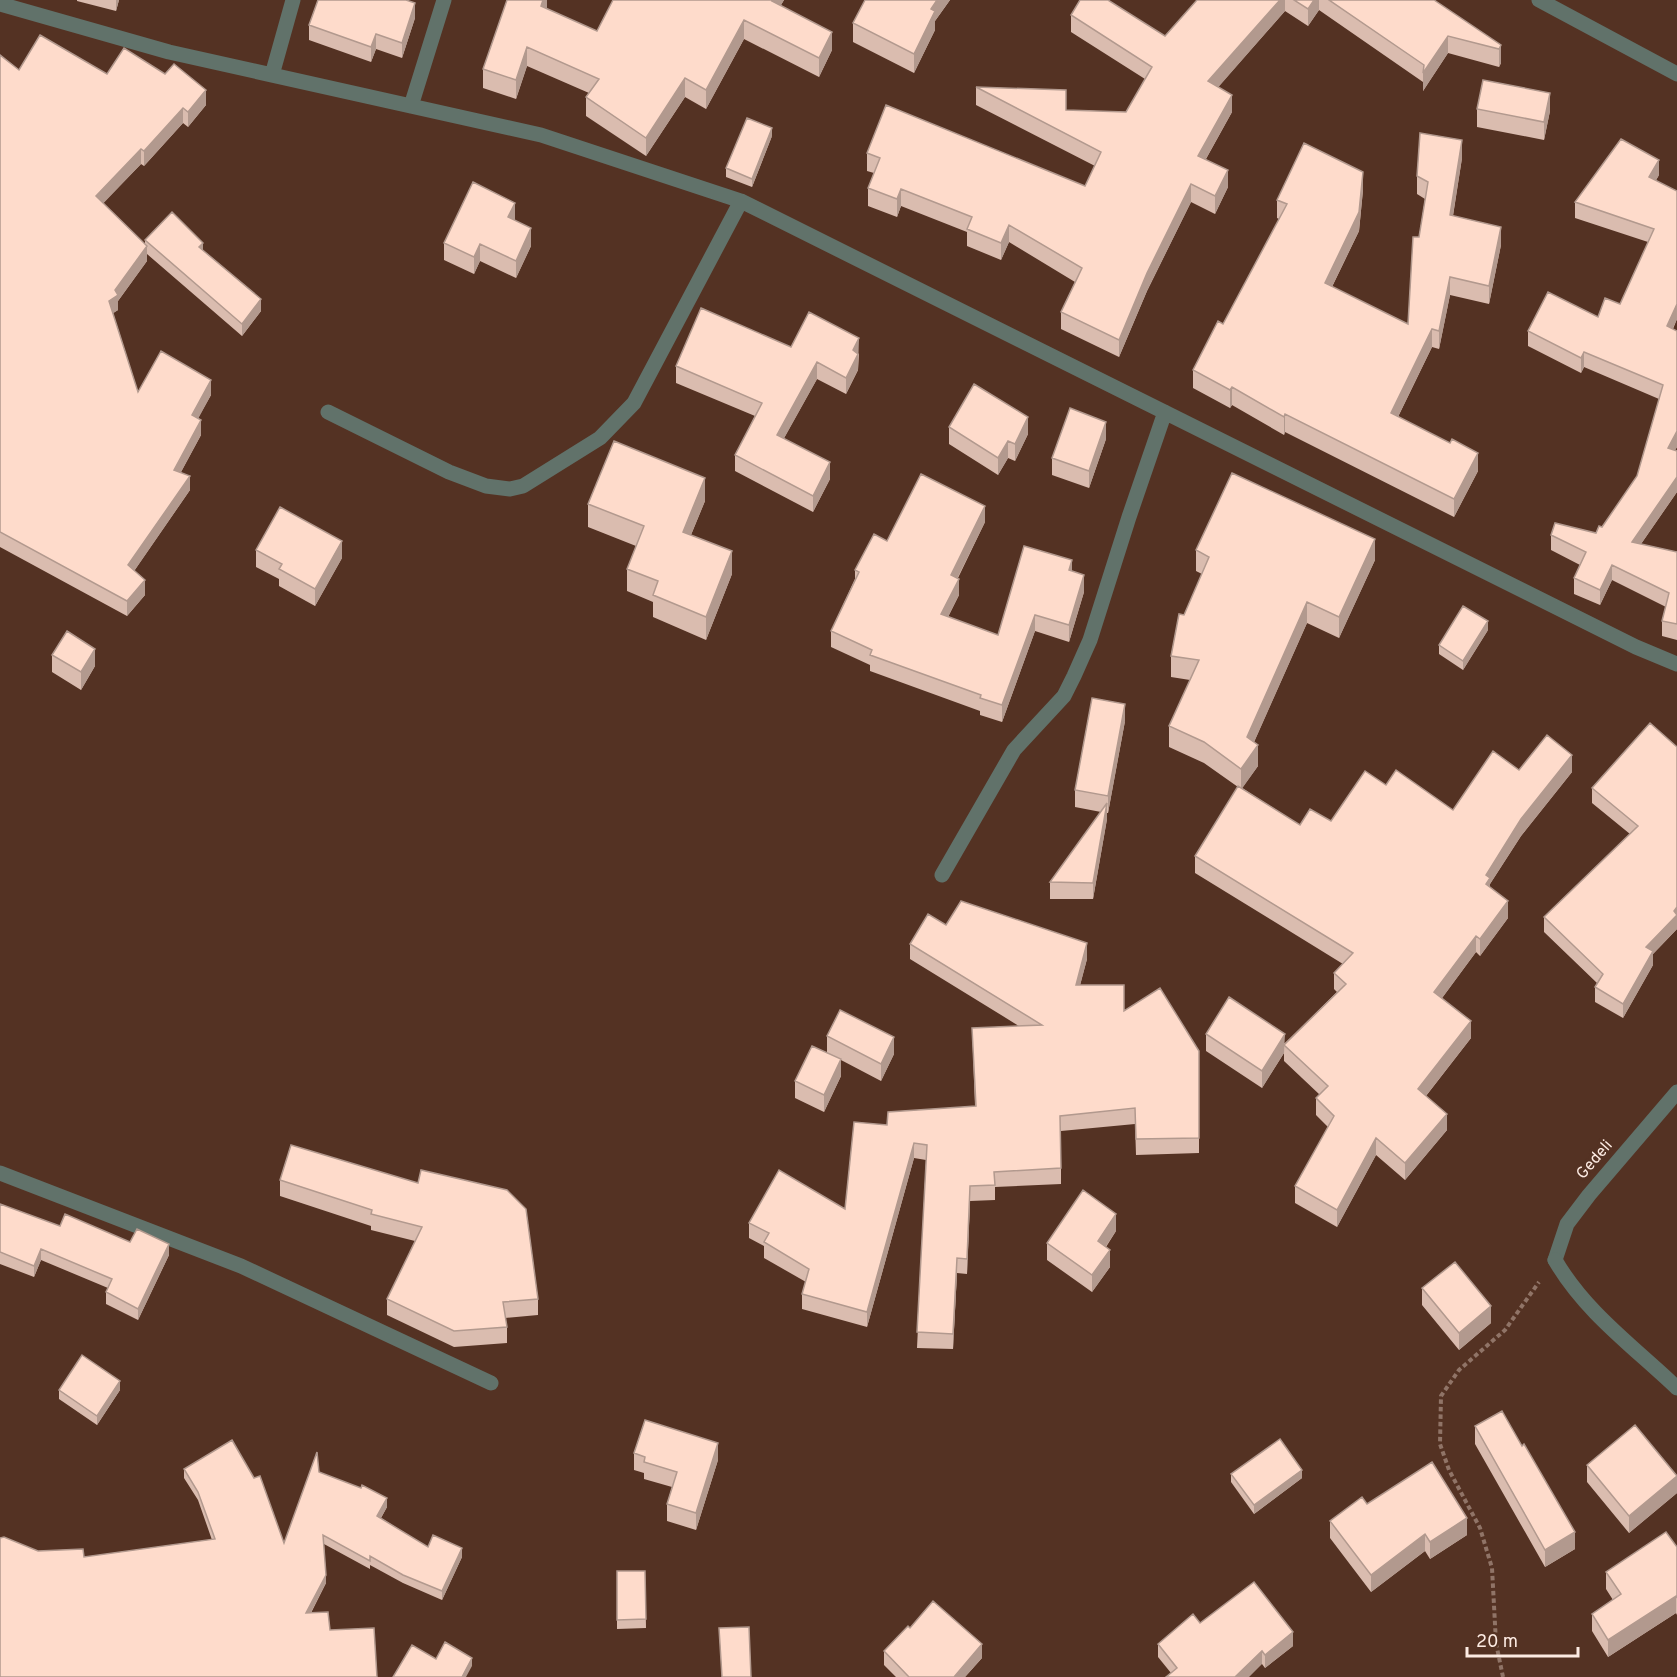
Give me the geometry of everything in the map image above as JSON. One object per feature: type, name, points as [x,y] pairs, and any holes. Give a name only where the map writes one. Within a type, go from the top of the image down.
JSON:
[{"type":"street","points":[[272,75],[293,0]]},
{"type":"street","points":[[411,105],[444,0]]},
{"type":"street","points":[[1539,0],[1677,74]]},
{"type":"street","points":[[0,4],[169,52],[541,135],[741,201],[1636,647],[1677,664]]},
{"type":"street","points":[[328,412],[449,472],[486,486],[510,489],[523,486],[600,438],[634,403],[741,201]]},
{"type":"street","points":[[942,876],[1014,750],[1064,696],[1074,676],[1090,640],[1165,412]]},
{"type":"street","name":"Gedeli","points":[[1555,1260],[1567,1224],[1677,1092]]},
{"type":"street","points":[[0,1173],[242,1266],[491,1383]]},
{"type":"street","points":[[1555,1260],[1570,1286],[1607,1326],[1677,1388]]},
{"type":"path","points":[[1503,1677],[1496,1643],[1492,1568],[1480,1528],[1449,1470],[1440,1444],[1441,1396],[1459,1370],[1505,1330],[1555,1260]]},
{"type":"building","points":[[318,0],[406,0],[415,3],[402,43],[376,34],[371,47],[309,25]]},
{"type":"building","points":[[507,0],[543,0],[541,6],[597,31],[613,0],[773,0],[832,32],[819,58],[744,20],[706,90],[685,78],[646,138],[586,97],[599,79],[527,47],[516,80],[483,69]]},
{"type":"building","points":[[865,0],[937,0],[931,9],[935,11],[914,54],[853,23]]},
{"type":"building","points":[[1080,0],[1108,0],[1165,36],[1197,0],[1280,0],[1208,81],[1232,95],[1198,156],[1228,170],[1215,196],[1191,184],[1147,273],[1119,340],[1061,312],[1082,268],[1009,225],[1001,243],[967,229],[972,217],[901,189],[897,199],[868,188],[880,158],[867,153],[886,105],[1085,186],[1101,152],[976,87],[1066,90],[1066,110],[1126,112],[1152,67],[1071,15]]},
{"type":"building","points":[[1294,0],[1314,0],[1308,9]]},
{"type":"building","points":[[1329,0],[1434,0],[1501,45],[1499,49],[1448,36],[1423,73],[1424,65]]},
{"type":"building","points":[[40,35],[107,74],[124,48],[165,74],[174,64],[206,90],[188,112],[183,108],[144,151],[141,149],[96,196],[147,246],[115,290],[118,295],[109,301],[138,392],[161,351],[211,380],[192,415],[201,420],[174,470],[190,476],[128,565],[145,580],[127,601],[0,532],[0,55],[19,70]]},
{"type":"building","points":[[1483,80],[1550,93],[1544,122],[1477,109]]},
{"type":"building","points":[[747,118],[772,128],[752,179],[726,168]]},
{"type":"building","points":[[1420,133],[1462,140],[1450,215],[1501,227],[1489,286],[1450,277],[1439,331],[1432,329],[1391,413],[1450,443],[1452,439],[1478,453],[1454,499],[1285,414],[1284,417],[1232,387],[1230,390],[1193,370],[1218,321],[1223,324],[1287,204],[1277,200],[1304,143],[1363,172],[1359,212],[1325,283],[1408,324],[1413,237],[1419,237],[1428,182],[1417,176]]},
{"type":"building","points":[[1621,139],[1659,160],[1649,177],[1677,191],[1677,304],[1667,326],[1677,331],[1677,431],[1668,448],[1677,451],[1677,477],[1632,542],[1677,552],[1677,624],[1662,621],[1669,593],[1612,565],[1600,590],[1574,578],[1586,552],[1551,535],[1555,523],[1596,533],[1599,526],[1602,527],[1637,476],[1663,385],[1584,352],[1581,358],[1528,331],[1548,292],[1598,317],[1605,298],[1620,304],[1654,229],[1575,202]]},
{"type":"building","points":[[473,182],[515,203],[508,217],[531,228],[516,261],[480,244],[474,257],[444,243]]},
{"type":"building","points":[[172,212],[203,243],[199,247],[261,299],[242,324],[145,240]]},
{"type":"building","points":[[701,308],[791,347],[809,312],[859,338],[853,350],[858,354],[846,378],[817,362],[777,435],[830,462],[813,496],[735,455],[762,403],[676,366]]},
{"type":"building","points":[[974,384],[1028,417],[1015,444],[1008,441],[998,458],[949,427]]},
{"type":"building","points":[[1070,408],[1106,422],[1089,471],[1052,458]]},
{"type":"building","points":[[614,441],[705,478],[683,532],[732,551],[706,617],[653,595],[658,581],[627,569],[644,526],[588,504]]},
{"type":"building","points":[[1232,473],[1375,539],[1339,617],[1307,602],[1247,737],[1258,745],[1241,769],[1204,742],[1169,726],[1199,660],[1171,656],[1179,614],[1184,615],[1209,557],[1196,550]]},
{"type":"building","points":[[921,474],[985,506],[951,575],[959,579],[941,614],[998,635],[1024,546],[1072,560],[1069,570],[1084,575],[1069,625],[1035,615],[1002,705],[980,698],[981,695],[870,655],[872,650],[831,631],[859,572],[855,570],[874,534],[887,541]]},
{"type":"building","points":[[280,507],[342,541],[315,589],[279,569],[282,564],[256,550]]},
{"type":"building","points":[[1463,606],[1488,621],[1463,661],[1439,645]]},
{"type":"building","points":[[67,631],[95,649],[81,672],[52,655]]},
{"type":"building","points":[[1092,698],[1125,704],[1108,796],[1075,790]]},
{"type":"building","points":[[1650,723],[1677,747],[1677,907],[1674,911],[1677,915],[1646,947],[1653,951],[1623,1004],[1595,987],[1603,974],[1544,917],[1638,826],[1592,788]]},
{"type":"building","points":[[1547,735],[1572,755],[1521,819],[1486,875],[1490,878],[1486,884],[1508,901],[1480,939],[1476,936],[1434,992],[1471,1021],[1418,1089],[1447,1114],[1405,1163],[1376,1138],[1337,1210],[1295,1186],[1334,1116],[1316,1098],[1328,1086],[1284,1045],[1346,984],[1334,973],[1353,953],[1195,856],[1238,786],[1300,825],[1310,809],[1331,821],[1365,771],[1386,785],[1396,770],[1453,810],[1493,751],[1519,770]]},
{"type":"building","points":[[1107,803],[1093,883],[1050,882]]},
{"type":"building","points":[[961,901],[1087,943],[1076,985],[1124,985],[1124,1011],[1160,988],[1199,1051],[1199,1138],[1136,1139],[1135,1108],[1060,1116],[1061,1168],[994,1172],[995,1185],[970,1186],[967,1259],[957,1258],[953,1334],[917,1332],[927,1145],[914,1143],[867,1312],[802,1294],[809,1269],[764,1242],[769,1233],[749,1223],[779,1170],[845,1209],[854,1122],[887,1125],[888,1112],[976,1106],[972,1028],[1042,1025],[910,944],[928,914],[946,925]]},
{"type":"building","points":[[1229,997],[1285,1034],[1262,1071],[1206,1034]]},
{"type":"building","points":[[840,1010],[894,1037],[881,1064],[827,1036]]},
{"type":"building","points":[[812,1046],[841,1059],[824,1095],[795,1081]]},
{"type":"building","points":[[291,1145],[418,1183],[421,1170],[507,1190],[526,1209],[538,1299],[503,1302],[507,1327],[454,1331],[387,1299],[422,1227],[371,1214],[372,1210],[280,1180]]},
{"type":"building","points":[[1083,1190],[1116,1214],[1098,1241],[1110,1250],[1092,1275],[1047,1243]]},
{"type":"building","points":[[0,1204],[60,1226],[65,1214],[130,1242],[137,1229],[169,1244],[138,1309],[106,1292],[112,1279],[41,1249],[34,1266],[0,1252]]},
{"type":"building","points":[[1455,1262],[1491,1306],[1459,1333],[1422,1288]]},
{"type":"building","points":[[82,1355],[120,1381],[97,1416],[59,1390]]},
{"type":"building","points":[[1502,1411],[1575,1532],[1545,1550],[1475,1426]]},
{"type":"building","points":[[645,1420],[718,1443],[696,1513],[667,1504],[677,1472],[644,1462],[645,1457],[634,1453]]},
{"type":"building","points":[[1635,1425],[1677,1476],[1629,1516],[1587,1465]]},
{"type":"building","points":[[1280,1439],[1302,1470],[1254,1505],[1231,1474]]},
{"type":"building","points":[[232,1440],[254,1478],[260,1476],[284,1543],[317,1452],[319,1472],[361,1488],[362,1485],[387,1498],[377,1516],[428,1547],[433,1535],[462,1548],[442,1591],[403,1575],[370,1556],[370,1561],[323,1535],[326,1575],[306,1613],[328,1612],[330,1630],[374,1628],[377,1677],[0,1677],[0,1538],[4,1537],[38,1551],[83,1549],[84,1557],[215,1539],[198,1492],[184,1469]]},
{"type":"building","points":[[1432,1462],[1467,1518],[1430,1542],[1425,1534],[1371,1575],[1330,1521],[1362,1497],[1367,1504]]},
{"type":"building","points":[[1666,1532],[1677,1547],[1677,1598],[1676,1596],[1608,1640],[1592,1614],[1621,1594],[1606,1572]]},
{"type":"building","points":[[617,1571],[645,1571],[646,1619],[617,1620]]},
{"type":"building","points":[[1254,1582],[1293,1632],[1265,1655],[1262,1651],[1235,1677],[1166,1677],[1177,1668],[1158,1644],[1193,1614],[1200,1623]]},
{"type":"building","points":[[933,1601],[982,1644],[954,1677],[909,1677],[884,1651],[908,1626],[910,1628]]},
{"type":"building","points":[[749,1627],[751,1677],[722,1677],[719,1628]]},
{"type":"building","points":[[445,1642],[472,1658],[462,1677],[393,1677],[412,1645],[436,1659]]}]
